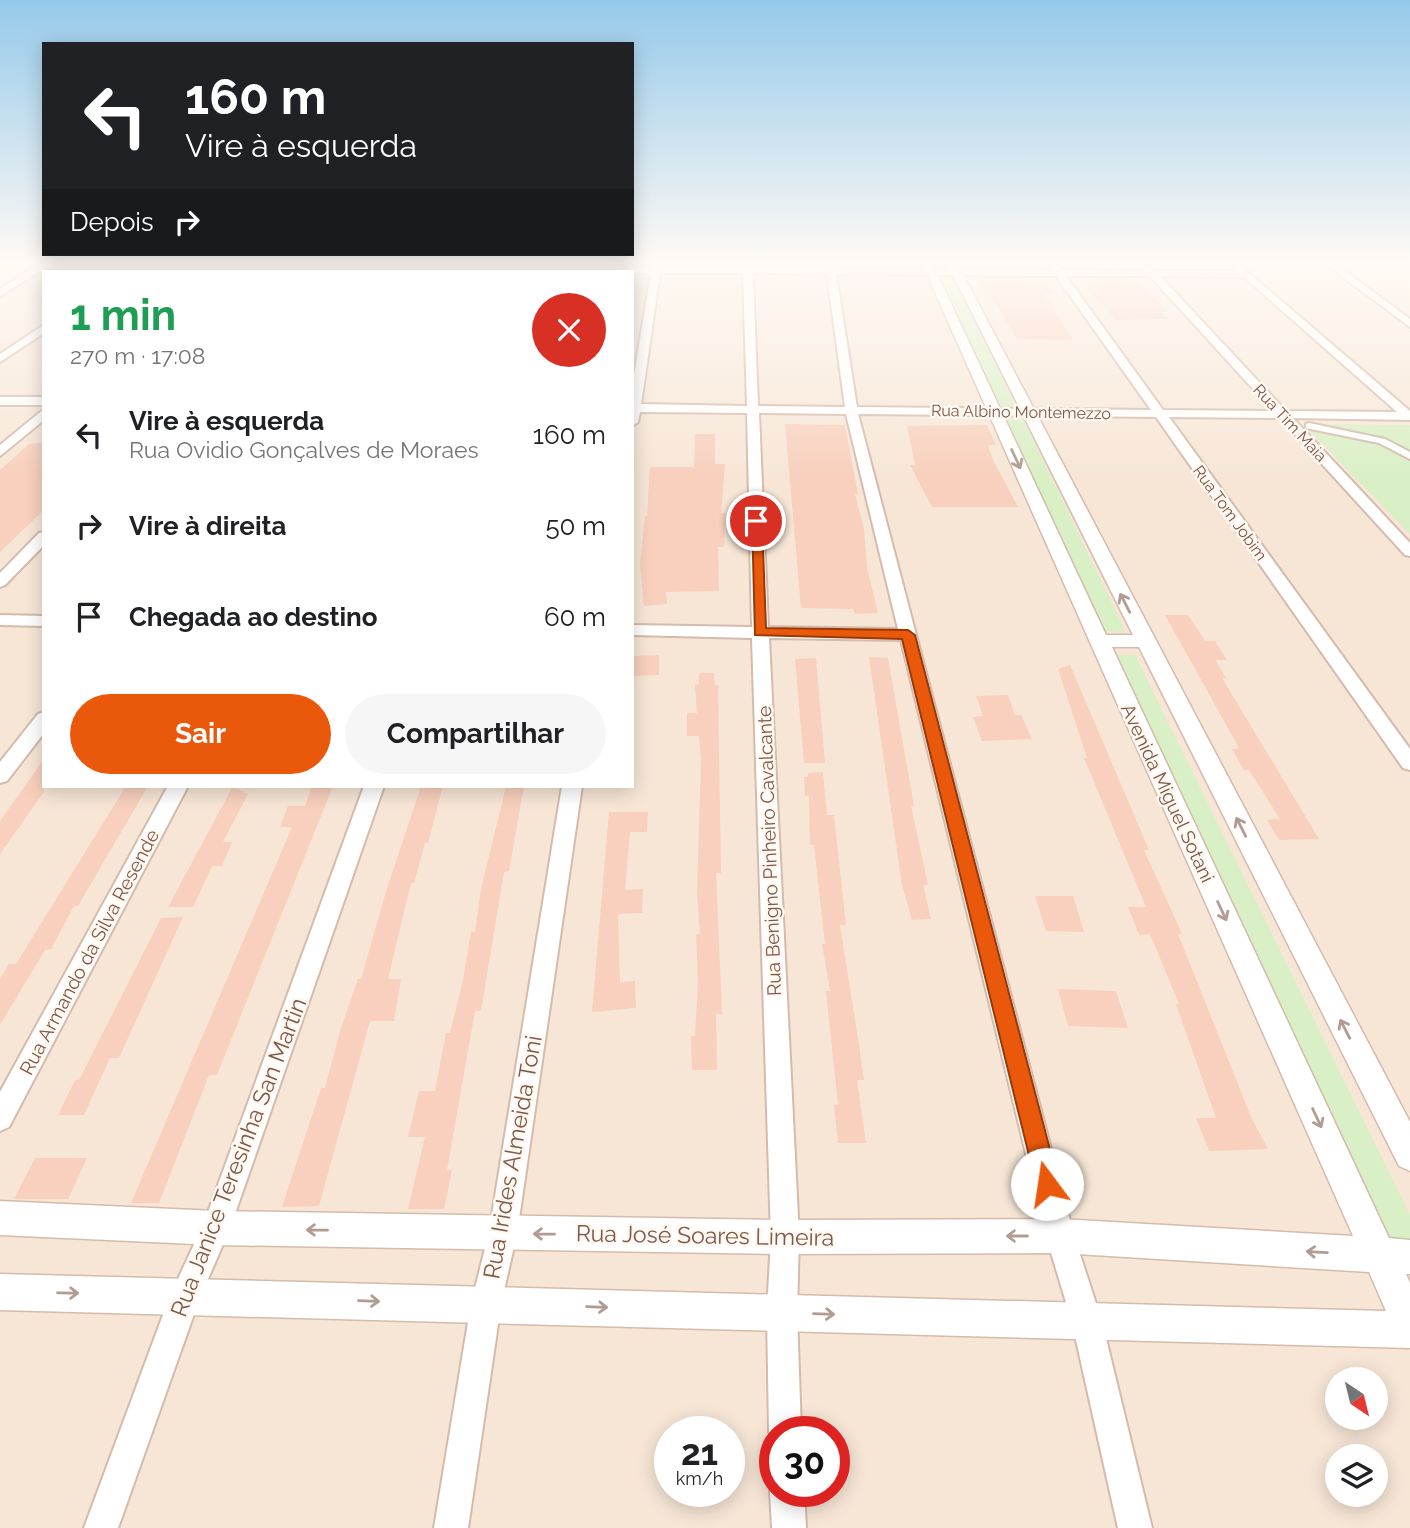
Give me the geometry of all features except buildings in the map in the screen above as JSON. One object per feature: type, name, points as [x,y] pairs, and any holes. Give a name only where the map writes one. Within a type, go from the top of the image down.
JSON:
[{"type":"street","points":[[0,359],[35,334]]},
{"type":"street","points":[[634,402],[645,334]]},
{"type":"street","name":"Rua Benigno Pinheiro Cavalcante","points":[[750,334],[785,1237],[782,1312],[785,1416]]},
{"type":"street","points":[[840,334],[851,410],[1060,1236],[1087,1322],[1135,1528]]},
{"type":"street","name":"Avenida Miguel Sotani","points":[[966,334],[994,411],[1099,641],[1395,1256],[1410,1323]]},
{"type":"street","points":[[981,334],[1027,412],[1410,1155]]},
{"type":"street","name":"Rua Tom Jobim","points":[[1102,334],[1410,763]]},
{"type":"street","name":"Rua Tim Maia","points":[[1209,334],[1410,552]]},
{"type":"street","points":[[1316,334],[1410,416]]},
{"type":"street","points":[[0,401],[42,401]]},
{"type":"street","name":"Rua Albino Montemezzo","points":[[634,408],[1410,416]]},
{"type":"street","points":[[0,452],[42,416]]},
{"type":"street","points":[[1310,426],[1382,441],[1410,456]]},
{"type":"street","points":[[0,582],[42,538]]},
{"type":"street","points":[[0,620],[42,621]]},
{"type":"street","points":[[634,630],[908,635]]},
{"type":"street","points":[[1099,641],[1145,641]]},
{"type":"street","points":[[0,776],[42,722]]},
{"type":"street","name":"Rua Armando da Silva Resende","points":[[0,1118],[177,788]]},
{"type":"street","name":"Rua Janice Teresinha San Martin","points":[[101,1528],[185,1296],[216,1228],[373,788]]},
{"type":"street","name":"Rua Irides Almeida Toni","points":[[450,1528],[486,1304],[503,1233],[572,788]]},
{"type":"street","name":"Rua José Soares Limeira","points":[[0,1218],[216,1228],[503,1233],[785,1237],[1060,1236],[1395,1256]]},
{"type":"street","points":[[0,1292],[1410,1330]]},
{"type":"street","points":[[788,1507],[789,1528]]},
{"type":"shaded area","points":[[0,334],[42,334],[42,788],[634,788],[634,334],[1410,334],[1410,1528],[0,1528]]},
{"type":"green space","points":[[964,334],[982,334],[1015,406],[1003,407],[996,404]]},
{"type":"green space","points":[[1009,416],[1023,419],[1124,628],[1122,632],[1103,631],[1004,419]]},
{"type":"green space","points":[[1303,424],[1410,425],[1410,534]]},
{"type":"green space","points":[[1111,655],[1135,655],[1410,1215],[1410,1240],[1374,1238]]},
{"type":"route","points":[[756,521],[760,632],[908,635],[1047,1184]]}]
